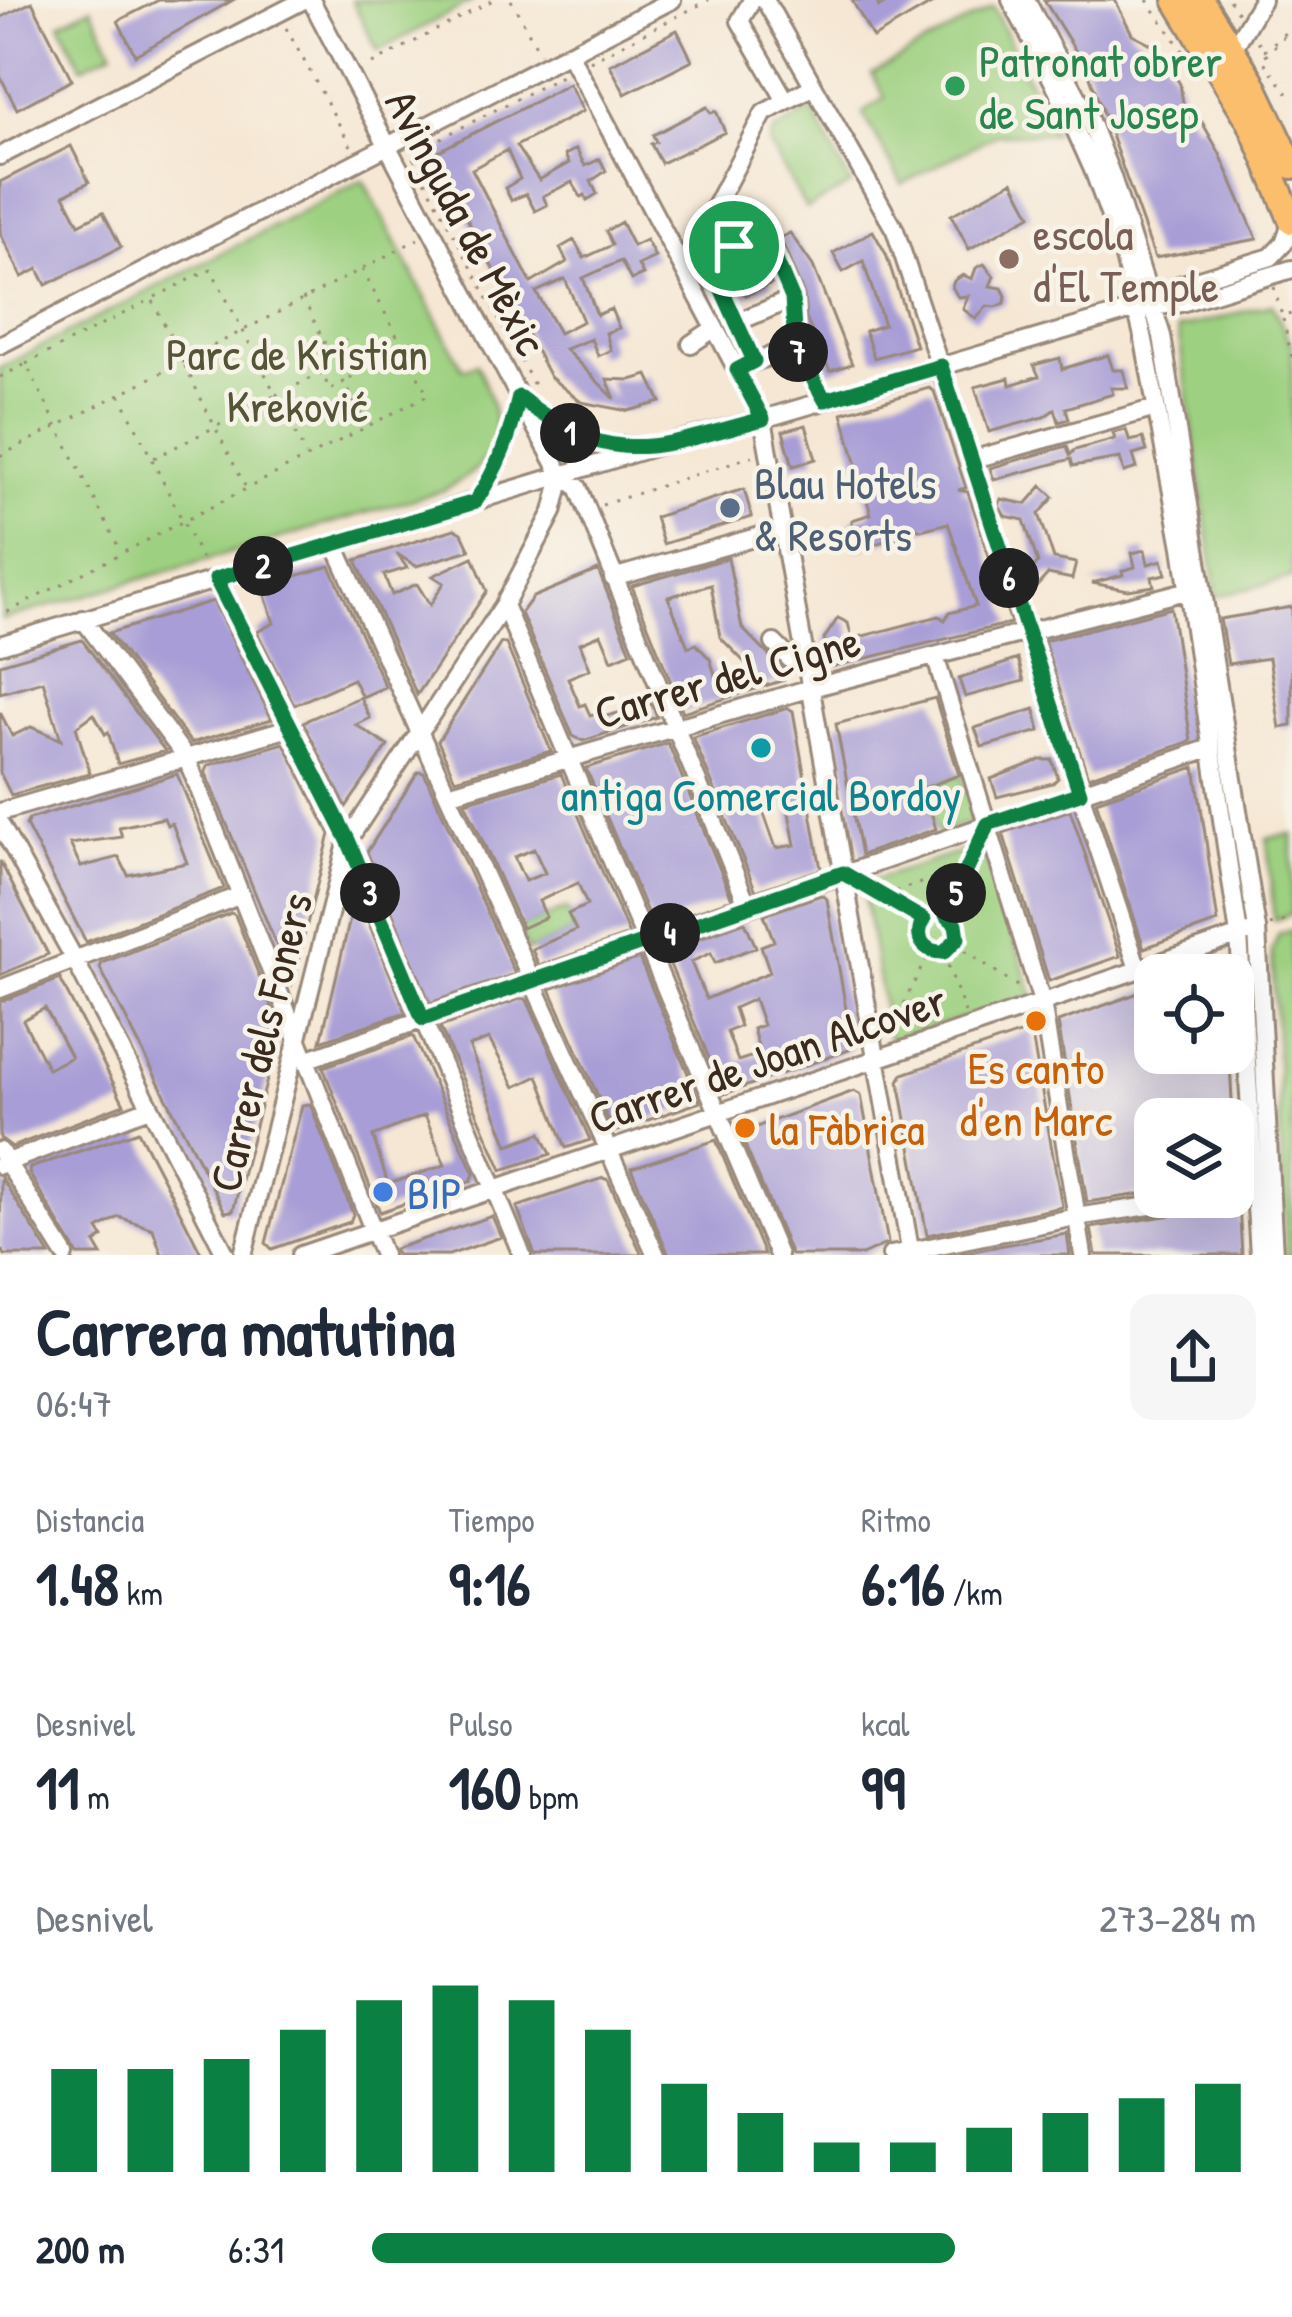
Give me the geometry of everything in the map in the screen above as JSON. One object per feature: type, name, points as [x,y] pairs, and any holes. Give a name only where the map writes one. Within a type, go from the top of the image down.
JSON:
[{"type":"highway","points":[[1176,0],[1227,80],[1292,220]]},
{"type":"highway","points":[[1201,0],[1233,49],[1292,166]]},
{"type":"street","points":[[0,156],[307,0]]},
{"type":"street","name":"Avinguda de Mèxic","points":[[307,0],[562,476],[578,487],[748,906]]},
{"type":"street","points":[[0,345],[672,0]]},
{"type":"street","points":[[752,0],[740,21],[786,100]]},
{"type":"street","points":[[765,0],[895,230],[1134,957]]},
{"type":"street","points":[[1010,0],[1057,89],[1145,306],[1162,336],[1248,932],[1274,1255]]},
{"type":"street","points":[[1027,0],[1088,116],[1112,177],[1145,306],[1156,408],[1210,748],[1248,932],[1259,1255]]},
{"type":"street","points":[[1227,80],[1226,64],[1262,0]]},
{"type":"street","points":[[569,53],[712,323],[746,365]]},
{"type":"street","points":[[682,267],[764,113],[812,87]]},
{"type":"street","points":[[1145,306],[1176,286],[1271,256],[1284,243],[1292,220]]},
{"type":"street","points":[[825,400],[795,347],[792,298],[764,232],[734,246],[718,281],[763,419],[876,1059],[904,1253],[1134,1208]]},
{"type":"street","points":[[0,645],[657,446],[1145,306],[1181,302],[1292,269]]},
{"type":"street","points":[[691,344],[712,323],[792,298]]},
{"type":"street","points":[[746,365],[795,347]]},
{"type":"street","points":[[475,502],[509,440],[519,397],[558,428],[589,441],[657,446]]},
{"type":"street","points":[[971,460],[1156,408]]},
{"type":"street","name":"Carrer dels Foners","points":[[243,1255],[348,840],[504,605],[554,512],[562,476]]},
{"type":"street","points":[[613,578],[749,548],[781,530]]},
{"type":"street","points":[[335,545],[656,1255]]},
{"type":"street","points":[[216,579],[348,840],[522,1255]]},
{"type":"street","name":"Carrer del Cigne","points":[[448,794],[812,688],[1186,591]]},
{"type":"street","points":[[504,605],[778,1255]]},
{"type":"street","points":[[83,619],[188,759],[383,1255]]},
{"type":"street","points":[[774,643],[793,662],[807,665]]},
{"type":"street","points":[[935,656],[1042,1002],[1083,1255]]},
{"type":"street","points":[[0,812],[289,728]]},
{"type":"street","points":[[304,1060],[1210,748]]},
{"type":"street","points":[[0,824],[76,960],[226,1255]]},
{"type":"street","points":[[0,989],[241,896]]},
{"type":"street","name":"Carrer de Joan Alcover","points":[[1183,954],[1248,932]]},
{"type":"street","name":"Carrer de Joan Alcover","points":[[302,1255],[1134,970]]},
{"type":"street","points":[[65,1255],[3,1159],[149,1108]]},
{"type":"path","points":[[372,64],[493,0]]},
{"type":"path","points":[[511,0],[546,65]]},
{"type":"path","points":[[1147,0],[1178,45]]},
{"type":"path","points":[[279,13],[361,160]]},
{"type":"path","points":[[1292,29],[1262,59],[1292,99]]},
{"type":"path","points":[[414,160],[539,395]]},
{"type":"path","points":[[0,456],[431,232]]},
{"type":"path","points":[[0,377],[211,269],[307,457]]},
{"type":"path","points":[[0,616],[428,395],[362,269]]},
{"type":"path","points":[[152,298],[246,488]]},
{"type":"path","points":[[303,298],[328,349]]},
{"type":"path","points":[[1282,316],[1292,358]]},
{"type":"path","points":[[345,341],[361,373],[330,390],[313,357],[328,349],[345,341]]},
{"type":"path","points":[[26,364],[121,552]]},
{"type":"path","points":[[152,458],[322,373]]},
{"type":"path","points":[[344,382],[367,426]]},
{"type":"path","points":[[119,393],[202,560]]},
{"type":"path","points":[[586,508],[730,466],[748,456],[756,460]]},
{"type":"path","points":[[946,915],[988,824]]},
{"type":"path","points":[[882,896],[969,866]]},
{"type":"path","points":[[843,873],[924,920]]},
{"type":"path","points":[[930,951],[919,932],[924,920],[936,914],[956,924],[955,944]]},
{"type":"path","points":[[1248,932],[1292,919]]},
{"type":"path","points":[[955,944],[1042,1002]]},
{"type":"path","points":[[930,951],[944,952],[955,944]]},
{"type":"path","points":[[876,1059],[930,951]]},
{"type":"path","points":[[944,952],[970,1027]]},
{"type":"green space","points":[[352,0],[474,0],[378,51]]},
{"type":"green space","points":[[91,7],[113,51],[82,67],[60,23]]},
{"type":"green space","name":"Patronat obrer de Sant Josep","points":[[993,7],[1054,133],[996,134],[902,184],[863,113],[885,97],[872,74]]},
{"type":"green space","points":[[812,110],[851,185],[806,209],[770,145],[773,133]]},
{"type":"green space","name":"Parc de Kristian Kreković","points":[[363,180],[463,369],[477,364],[495,422],[495,437],[481,464],[444,490],[2,620],[0,368]]},
{"type":"green space","points":[[1272,304],[1292,346],[1292,578],[1217,596],[1178,329]]},
{"type":"green space","points":[[961,774],[976,820],[937,833],[924,788]]},
{"type":"green space","points":[[1292,834],[1292,914],[1274,920],[1267,838]]},
{"type":"green space","points":[[981,846],[1034,997],[889,1040],[862,883]]},
{"type":"green space","points":[[566,909],[576,930],[528,951],[518,929]]},
{"type":"green space","points":[[1292,930],[1292,1255],[1286,1255],[1272,951],[1279,934]]},
{"type":"building","points":[[159,0],[233,0],[135,55],[118,21]]},
{"type":"building","points":[[852,0],[876,0],[879,7],[891,0],[938,0],[873,38]]},
{"type":"building","points":[[1044,0],[1115,0],[1132,34],[1157,47],[1180,84],[1184,109],[1197,126],[1202,122],[1220,154],[1257,239],[1155,258],[1088,71]]},
{"type":"building","points":[[32,2],[72,80],[17,109],[0,76],[0,18]]},
{"type":"building","points":[[677,30],[692,60],[625,94],[610,65]]},
{"type":"building","points":[[569,84],[583,111],[516,146],[539,180],[569,163],[565,155],[576,149],[585,166],[600,159],[606,171],[591,181],[597,194],[587,200],[572,182],[543,196],[547,205],[535,211],[526,194],[511,200],[505,188],[520,179],[507,150],[472,169],[531,283],[567,262],[560,248],[574,240],[584,258],[612,245],[606,231],[621,222],[633,246],[646,240],[655,257],[638,265],[643,275],[631,280],[621,261],[583,278],[597,315],[611,309],[619,328],[606,333],[611,350],[598,356],[591,339],[565,349],[615,399],[607,379],[648,375],[661,402],[628,411],[581,402],[550,377],[433,154]],"holes":[[[565,279],[583,321],[559,333],[536,292]]]},
{"type":"building","points":[[707,107],[711,113],[716,111],[725,132],[661,163],[651,144],[656,142],[653,135]]},
{"type":"building","points":[[71,146],[89,182],[64,195],[79,224],[103,212],[121,247],[46,285],[38,269],[22,277],[0,233],[0,182]]},
{"type":"building","points":[[1013,181],[1031,215],[969,249],[951,215]]},
{"type":"building","points":[[873,231],[886,254],[916,346],[874,358],[865,331],[884,325],[863,261],[843,272],[833,253]]},
{"type":"building","points":[[790,233],[813,266],[852,364],[830,371],[806,319],[804,295],[780,238]]},
{"type":"building","points":[[757,249],[772,284],[746,295],[736,273],[742,270],[743,256]]},
{"type":"building","points":[[984,264],[994,276],[990,286],[1002,288],[1005,303],[987,306],[976,319],[963,309],[968,296],[958,297],[952,287],[963,275],[972,279],[976,268]]},
{"type":"building","points":[[1108,355],[1113,370],[1123,370],[1128,388],[1111,388],[1113,394],[1066,408],[1069,419],[1059,422],[1055,409],[1044,417],[989,432],[975,387],[1009,378],[1010,385],[1039,376],[1034,365],[1060,358],[1062,369]]},
{"type":"building","points":[[929,388],[934,391],[966,488],[958,490],[968,492],[1011,623],[831,667],[824,639],[838,618],[848,623],[852,639],[939,616],[945,620],[949,613],[976,606],[948,523],[921,530],[915,527],[912,533],[858,549],[851,539],[852,520],[871,514],[842,413]]},
{"type":"building","points":[[806,425],[816,459],[793,466],[783,431]]},
{"type":"building","points":[[1126,430],[1130,441],[1143,438],[1147,451],[1133,455],[1137,468],[1124,472],[1120,458],[1073,466],[1071,459],[994,480],[990,468],[1067,446],[1070,455],[1115,439],[1113,433]]},
{"type":"building","points":[[1042,486],[1054,497],[1039,514],[1054,559],[1076,563],[1072,579],[1048,574],[1031,593],[1024,581],[1038,563],[1024,520],[1005,516],[999,506],[1001,499],[1026,504]]},
{"type":"building","points":[[744,489],[752,517],[663,544],[655,517]]},
{"type":"building","points":[[455,529],[470,550],[416,566],[397,554],[407,568],[384,575],[392,595],[417,584],[430,605],[444,583],[433,576],[473,557],[487,591],[417,695],[356,560]]},
{"type":"building","points":[[1145,550],[1148,564],[1162,560],[1166,574],[1152,577],[1154,586],[1128,590],[1092,583],[1123,575],[1122,571],[1135,567],[1132,553]]},
{"type":"building","points":[[728,558],[742,628],[786,673],[784,680],[683,712],[632,586]],"holes":[[[711,585],[720,637],[755,673],[718,684],[710,659],[696,644],[688,647],[668,597]]]},
{"type":"building","points":[[330,566],[385,687],[362,697],[353,679],[294,705],[257,632],[274,623],[262,586]]},
{"type":"building","points":[[598,570],[631,652],[612,660],[601,634],[580,643],[590,669],[568,678],[580,706],[585,704],[590,715],[601,712],[603,717],[652,704],[657,717],[583,741],[573,736],[521,613],[533,597]]},
{"type":"building","points":[[213,601],[272,719],[191,743],[109,633]]},
{"type":"building","points":[[1292,607],[1292,726],[1280,728],[1269,658],[1228,664],[1220,619]]},
{"type":"building","points":[[1171,608],[1191,741],[1088,777],[1044,641]]},
{"type":"building","points":[[82,640],[165,751],[118,764],[108,732],[94,714],[76,727],[90,773],[11,795],[0,773],[0,712],[12,736],[31,727],[61,740],[43,681],[0,693],[0,664]]},
{"type":"building","points":[[501,643],[506,644],[551,751],[455,779],[438,741]]},
{"type":"building","points":[[1018,659],[1024,681],[965,697],[959,679]]},
{"type":"building","points":[[360,697],[370,718],[356,725],[388,746],[346,807],[303,722]]},
{"type":"building","points":[[935,698],[959,775],[924,788],[936,829],[861,855],[836,724]]},
{"type":"building","points":[[788,708],[793,711],[821,869],[756,891],[693,737]],"holes":[[[785,791],[795,845],[776,848],[758,797]]]},
{"type":"building","points":[[1035,709],[1040,731],[982,747],[975,728]]},
{"type":"building","points":[[284,743],[330,834],[292,983],[205,771],[209,765]]},
{"type":"building","points":[[668,743],[732,899],[653,926],[586,768]]},
{"type":"building","points":[[1052,760],[1058,778],[1053,783],[997,797],[991,779]]},
{"type":"building","points":[[1195,767],[1218,922],[1144,948],[1096,801]]},
{"type":"building","points":[[418,772],[424,773],[515,974],[430,1003],[367,852]]},
{"type":"building","points":[[177,774],[224,888],[86,942],[26,825],[29,819]],"holes":[[[164,818],[167,825],[172,823],[187,863],[128,875],[119,857],[81,867],[70,844],[122,837],[119,827]]]},
{"type":"building","points":[[561,774],[629,935],[539,966],[532,949],[576,930],[568,914],[587,905],[578,883],[539,901],[546,917],[522,928],[465,802]],"holes":[[[534,849],[545,873],[525,881],[514,857]]]},
{"type":"building","points":[[1070,810],[1120,956],[1049,981],[1003,833]]},
{"type":"building","points":[[0,861],[48,954],[0,975]]},
{"type":"building","points":[[821,895],[827,899],[852,1044],[849,1050],[724,1094],[664,950],[745,922],[756,947],[715,963],[711,953],[691,962],[706,999],[770,972],[761,946],[774,941],[764,915]],"holes":[[[754,999],[763,1025],[753,1029],[760,1054],[738,1061],[727,1032],[740,1026],[734,1008]]]},
{"type":"building","points":[[355,898],[406,1012],[321,1041]]},
{"type":"building","points":[[231,913],[280,1029],[233,1211],[225,1212],[100,968],[102,963]]},
{"type":"building","points":[[639,958],[700,1102],[614,1132],[550,989]]},
{"type":"building","points":[[60,979],[124,1104],[12,1147],[0,1138],[0,1002]],"holes":[[[45,1008],[71,1057],[48,1069],[23,1020]]]},
{"type":"building","points":[[1134,995],[1134,1074],[1231,1074],[1232,1098],[1134,1098],[1134,1195],[1087,1202],[1058,1022]]},
{"type":"building","points":[[523,998],[590,1140],[566,1148],[538,1076],[515,1087],[489,1039],[469,1046],[508,1145],[541,1133],[551,1154],[502,1170],[440,1027]]},
{"type":"building","points":[[1031,1030],[1062,1207],[927,1235],[899,1081],[903,1074]]},
{"type":"building","points":[[413,1036],[474,1174],[471,1181],[380,1212],[323,1067]],"holes":[[[425,1115],[445,1165],[388,1184],[373,1136]]]},
{"type":"building","points":[[854,1091],[861,1095],[888,1243],[862,1255],[791,1255],[740,1133]]},
{"type":"building","points":[[310,1104],[353,1214],[350,1222],[272,1249],[266,1243],[302,1105]]},
{"type":"building","points":[[138,1131],[202,1255],[162,1255],[153,1229],[119,1217],[98,1229],[103,1237],[95,1243],[102,1255],[78,1255],[29,1173],[30,1168]]},
{"type":"building","points":[[716,1140],[764,1255],[669,1255],[631,1168]]},
{"type":"building","points":[[1,1177],[50,1255],[5,1255],[0,1247]]},
{"type":"building","points":[[603,1178],[642,1255],[535,1255],[517,1207]]},
{"type":"building","points":[[492,1216],[501,1237],[449,1255],[396,1255],[394,1249]]},
{"type":"building","points":[[1153,1218],[1240,1218],[1242,1255],[1096,1255],[1091,1228]]},
{"type":"building","points":[[1067,1234],[1070,1255],[954,1255],[1004,1245]]},
{"type":"place","name":"Patronat obrer de Sant Josep","points":[[955,86]]},
{"type":"place","name":"escola d'El Temple","points":[[1009,259]]},
{"type":"place","name":"Blau Hotels & Resorts","points":[[730,508]]},
{"type":"place","name":"antiga Comercial Bordoy","points":[[761,748]]},
{"type":"place","name":"Es canto d'en Marc","points":[[1036,1021]]},
{"type":"place","name":"la Fàbrica","points":[[745,1128]]},
{"type":"place","name":"BIP","points":[[383,1192]]},
{"type":"route","points":[[764,232],[792,298],[795,347],[825,400],[941,366],[1080,793],[988,824],[946,915],[956,924],[958,938],[944,952],[930,951],[921,941],[924,920],[843,873],[423,1019],[348,840],[216,579],[475,502],[509,440],[519,397],[558,428],[614,446],[657,446],[763,419],[737,370],[754,361],[718,281],[734,246],[764,232]]}]
